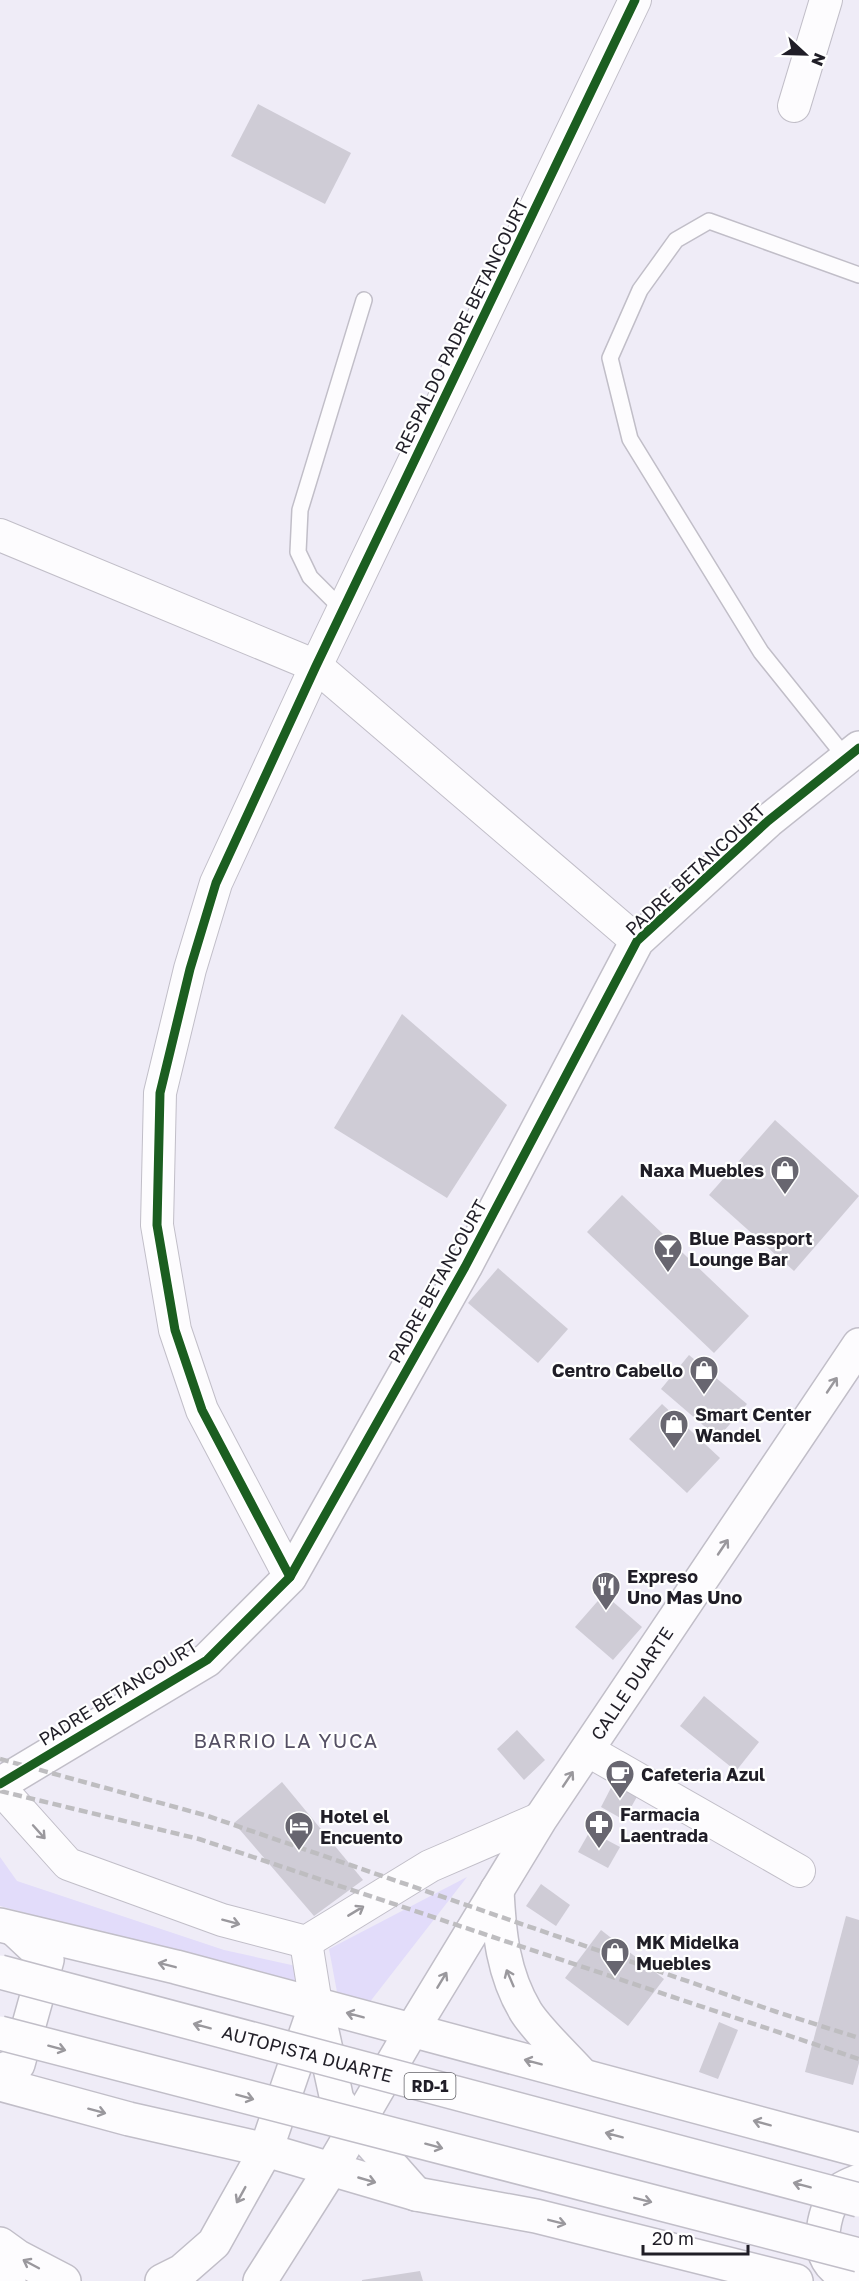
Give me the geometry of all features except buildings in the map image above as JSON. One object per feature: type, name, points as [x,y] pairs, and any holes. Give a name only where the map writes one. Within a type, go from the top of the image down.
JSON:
[{"type":"main road","name":"PADRE BETANCOURT","points":[[0,1784],[207,1660],[290,1577],[465,1267],[637,941],[768,821],[853,753]]},
{"type":"main road","name":"CALLE DUARTE","points":[[260,2281],[331,2169],[355,2125],[541,1818],[859,1344]]},
{"type":"main road","points":[[497,1890],[500,1938],[507,1971],[515,1989],[527,2013],[582,2075]]},
{"type":"main road","points":[[6,1926],[176,1967],[859,2150]]},
{"type":"main road","points":[[0,2071],[18,2064],[47,1960],[6,1926]]},
{"type":"main road","name":"AUTOPISTA DUARTE","points":[[0,1972],[859,2200]]},
{"type":"main road","points":[[316,2004],[337,2100],[355,2125],[416,2194]]},
{"type":"main road","points":[[162,2281],[183,2271],[214,2243],[266,2150],[316,2004]]},
{"type":"main road","points":[[0,2033],[859,2255]]},
{"type":"main road","points":[[0,2084],[129,2119],[266,2150],[416,2194],[536,2216],[796,2281]]},
{"type":"main road","points":[[853,2281],[829,2263],[824,2251],[824,2235],[827,2216],[833,2201],[842,2190],[859,2181]]},
{"type":"main road","points":[[0,2244],[18,2257],[64,2281]]},
{"type":"main road","points":[[0,2276],[9,2281]]},
{"type":"street","name":"RESPALDO PADRE BETANCOURT","points":[[290,1577],[202,1410],[175,1330],[157,1225],[159,1093],[190,969],[216,882],[316,666],[635,0]]},
{"type":"street","points":[[794,106],[826,0]]},
{"type":"street","points":[[0,536],[316,666],[637,941]]},
{"type":"street","points":[[587,1750],[799,1871]]},
{"type":"street","points":[[0,1788],[68,1864],[222,1920],[306,1942],[430,1866],[541,1818]]},
{"type":"street","points":[[306,1942],[316,2004]]},
{"type":"lane","points":[[853,753],[761,652],[630,439],[610,358],[640,290],[676,240],[709,221],[859,275]]},
{"type":"lane","points":[[343,610],[310,577],[298,552],[300,510],[364,300]]},
{"type":"shaded area","points":[[0,1857],[17,1881],[224,1950],[296,1966],[301,1988],[0,1906]]},
{"type":"shaded area","points":[[467,1877],[369,2003],[337,1992],[329,1949]]},
{"type":"railway","points":[[0,1759],[208,1816],[777,2012],[859,2038]]},
{"type":"railway","points":[[0,1791],[199,1839],[859,2059]]},
{"type":"cycle path","points":[[290,1577],[202,1410],[175,1330],[157,1225],[160,1093],[190,969],[216,883],[316,666],[635,0]]},
{"type":"cycle path","points":[[0,1784],[207,1660],[290,1577],[465,1267],[637,941],[768,821],[859,748]]},
{"type":"place","name":"Naxa Muebles","points":[[785,1196]]},
{"type":"place","name":"Blue Passport Lounge Bar","points":[[668,1274]]},
{"type":"place","name":"Centro Cabello","points":[[704,1396]]},
{"type":"place","name":"Smart Center Wandel","points":[[674,1450]]},
{"type":"place","name":"Expreso Uno Mas Uno","points":[[606,1612]]},
{"type":"place","name":"Cafeteria Azul","points":[[620,1800]]},
{"type":"place","name":"Farmacia Laentrada","points":[[599,1850]]},
{"type":"place","name":"Hotel el Encuento","points":[[299,1852]]},
{"type":"place","name":"MK Midelka Muebles","points":[[615,1978]]},
{"type":"district","name":"BARRIO LA YUCA","points":[[286,1740]]}]
